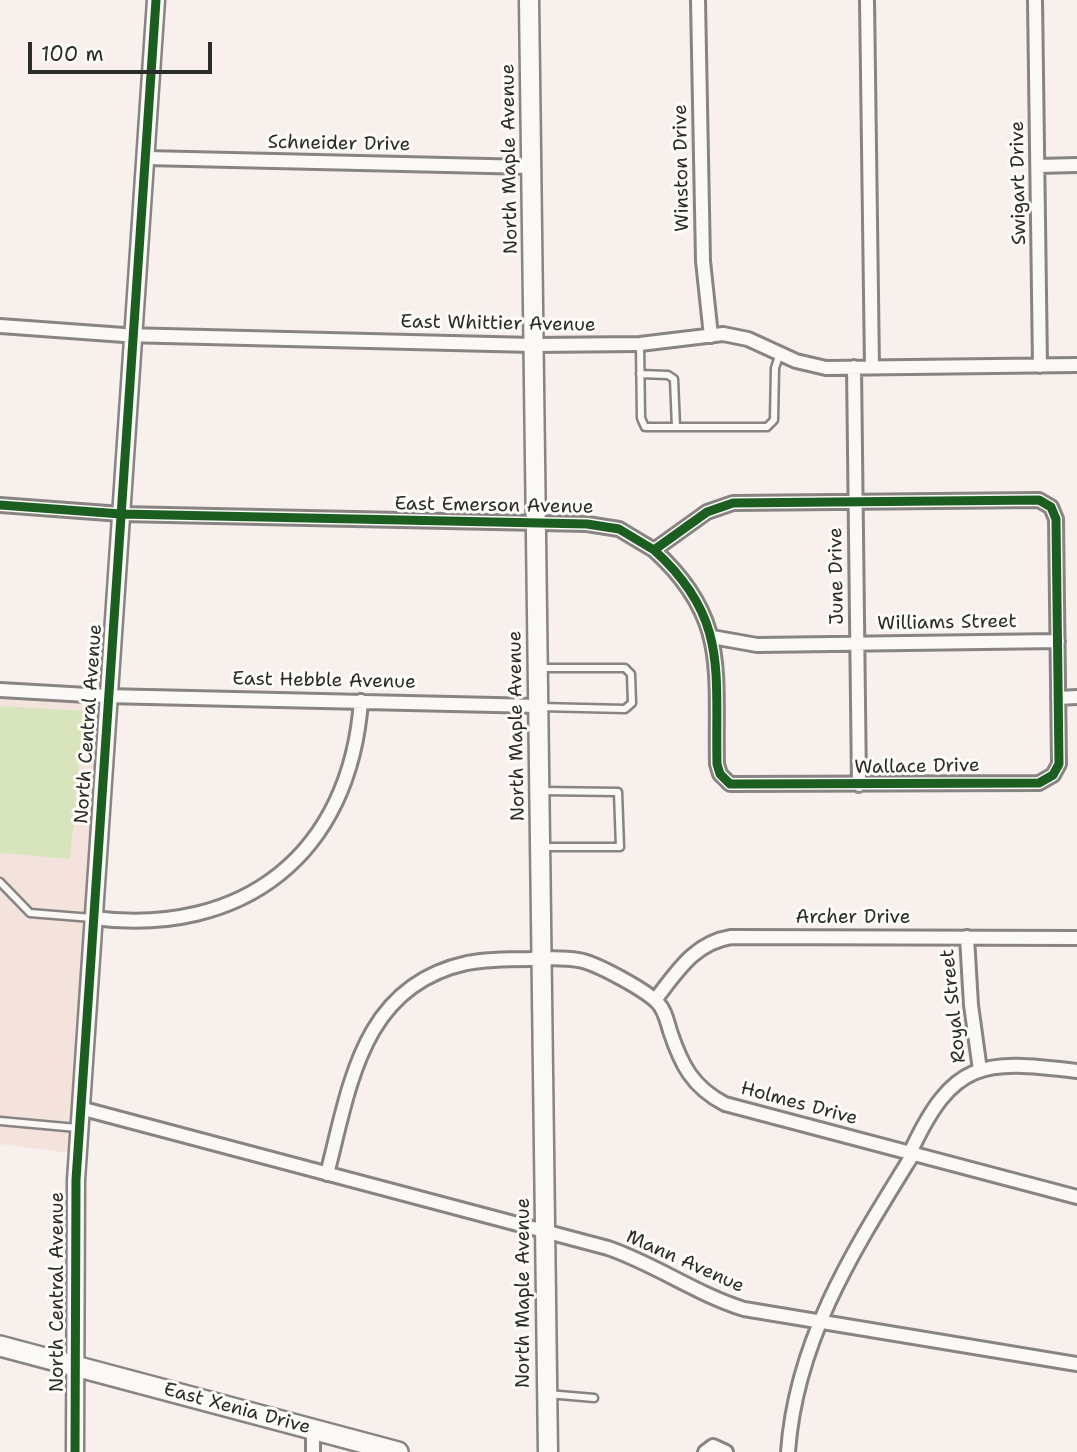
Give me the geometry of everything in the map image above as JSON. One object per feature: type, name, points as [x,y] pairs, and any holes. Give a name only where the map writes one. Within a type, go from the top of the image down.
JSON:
[{"type":"main road","name":"North Maple Avenue","points":[[528,0],[548,1452]]},
{"type":"main road","name":"East Xenia Drive","points":[[0,1346],[398,1452]]},
{"type":"street","name":"North Central Avenue","points":[[75,1452],[74,1270],[80,1108],[156,0]]},
{"type":"street","name":"Winston Drive","points":[[698,0],[703,261],[711,336]]},
{"type":"street","points":[[867,0],[872,367],[1077,365]]},
{"type":"street","name":"Swigart Drive","points":[[1035,0],[1040,366]]},
{"type":"street","name":"Schneider Drive","points":[[146,158],[531,167]]},
{"type":"street","points":[[1038,166],[1077,165]]},
{"type":"street","name":"East Whittier Avenue","points":[[0,326],[134,334],[533,345],[640,344],[711,336],[737,336],[812,366],[872,367]]},
{"type":"street","name":"June Drive","points":[[854,367],[859,785]]},
{"type":"street","name":"Wallace Drive","points":[[654,550],[687,584],[706,617],[712,637],[717,764],[722,778],[738,786],[1046,780],[1059,764],[1055,513],[1039,500],[855,502]]},
{"type":"street","points":[[654,550],[707,512],[726,505],[855,502]]},
{"type":"street","name":"East Emerson Avenue","points":[[0,505],[121,514],[602,526],[619,529],[654,550]]},
{"type":"street","name":"Williams Street","points":[[712,637],[757,645],[1058,641]]},
{"type":"street","name":"East Hebble Avenue","points":[[0,690],[538,706]]},
{"type":"street","points":[[1058,698],[1077,697]]},
{"type":"street","points":[[93,918],[145,922],[195,916],[241,899],[279,874],[312,842],[338,801],[354,754],[361,701]]},
{"type":"street","name":"Royal Street","points":[[967,937],[971,1005],[980,1070]]},
{"type":"street","name":"Archer Drive","points":[[655,1000],[692,955],[725,938],[1077,938]]},
{"type":"street","points":[[327,1174],[358,1057],[373,1028],[393,1004],[421,981],[453,967],[485,960],[541,958],[586,962],[655,1000]]},
{"type":"street","name":"Holmes Drive","points":[[655,1000],[665,1014],[685,1070],[698,1086],[714,1099],[736,1108],[1077,1198]]},
{"type":"street","points":[[788,1452],[797,1390],[818,1323],[848,1261],[912,1154],[927,1118],[939,1100],[963,1079],[980,1070],[1014,1063],[1077,1071]]},
{"type":"street","name":"Mann Avenue","points":[[80,1108],[628,1255],[725,1303],[762,1314],[1077,1364]]},
{"type":"street","points":[[313,1429],[313,1452]]},
{"type":"street","points":[[705,1452],[713,1446],[726,1452]]},
{"type":"lane","points":[[640,344],[641,418],[645,427],[767,427],[774,420],[775,369],[780,353]]},
{"type":"lane","points":[[640,374],[668,375],[674,379],[676,427]]},
{"type":"lane","points":[[538,668],[625,668],[631,674],[632,703],[625,709],[549,709],[538,706]]},
{"type":"lane","points":[[539,791],[618,792],[620,846],[540,847]]},
{"type":"lane","points":[[0,882],[30,913],[93,918]]},
{"type":"lane","points":[[0,1121],[79,1128]]},
{"type":"lane","points":[[546,1394],[594,1398]]},
{"type":"shaded area","points":[[0,689],[109,694],[78,1154],[0,1144]]},
{"type":"green space","points":[[0,706],[84,711],[70,859],[0,853]]},
{"type":"cycle path","points":[[75,1452],[76,1180],[156,0]]},
{"type":"cycle path","points":[[0,505],[121,514],[587,524],[619,529],[654,550],[707,512],[733,503],[1039,500],[1051,507],[1056,519],[1059,764],[1053,775],[1039,783],[730,784],[720,774],[717,764],[716,673],[706,623],[695,599],[678,575],[654,550]]}]
